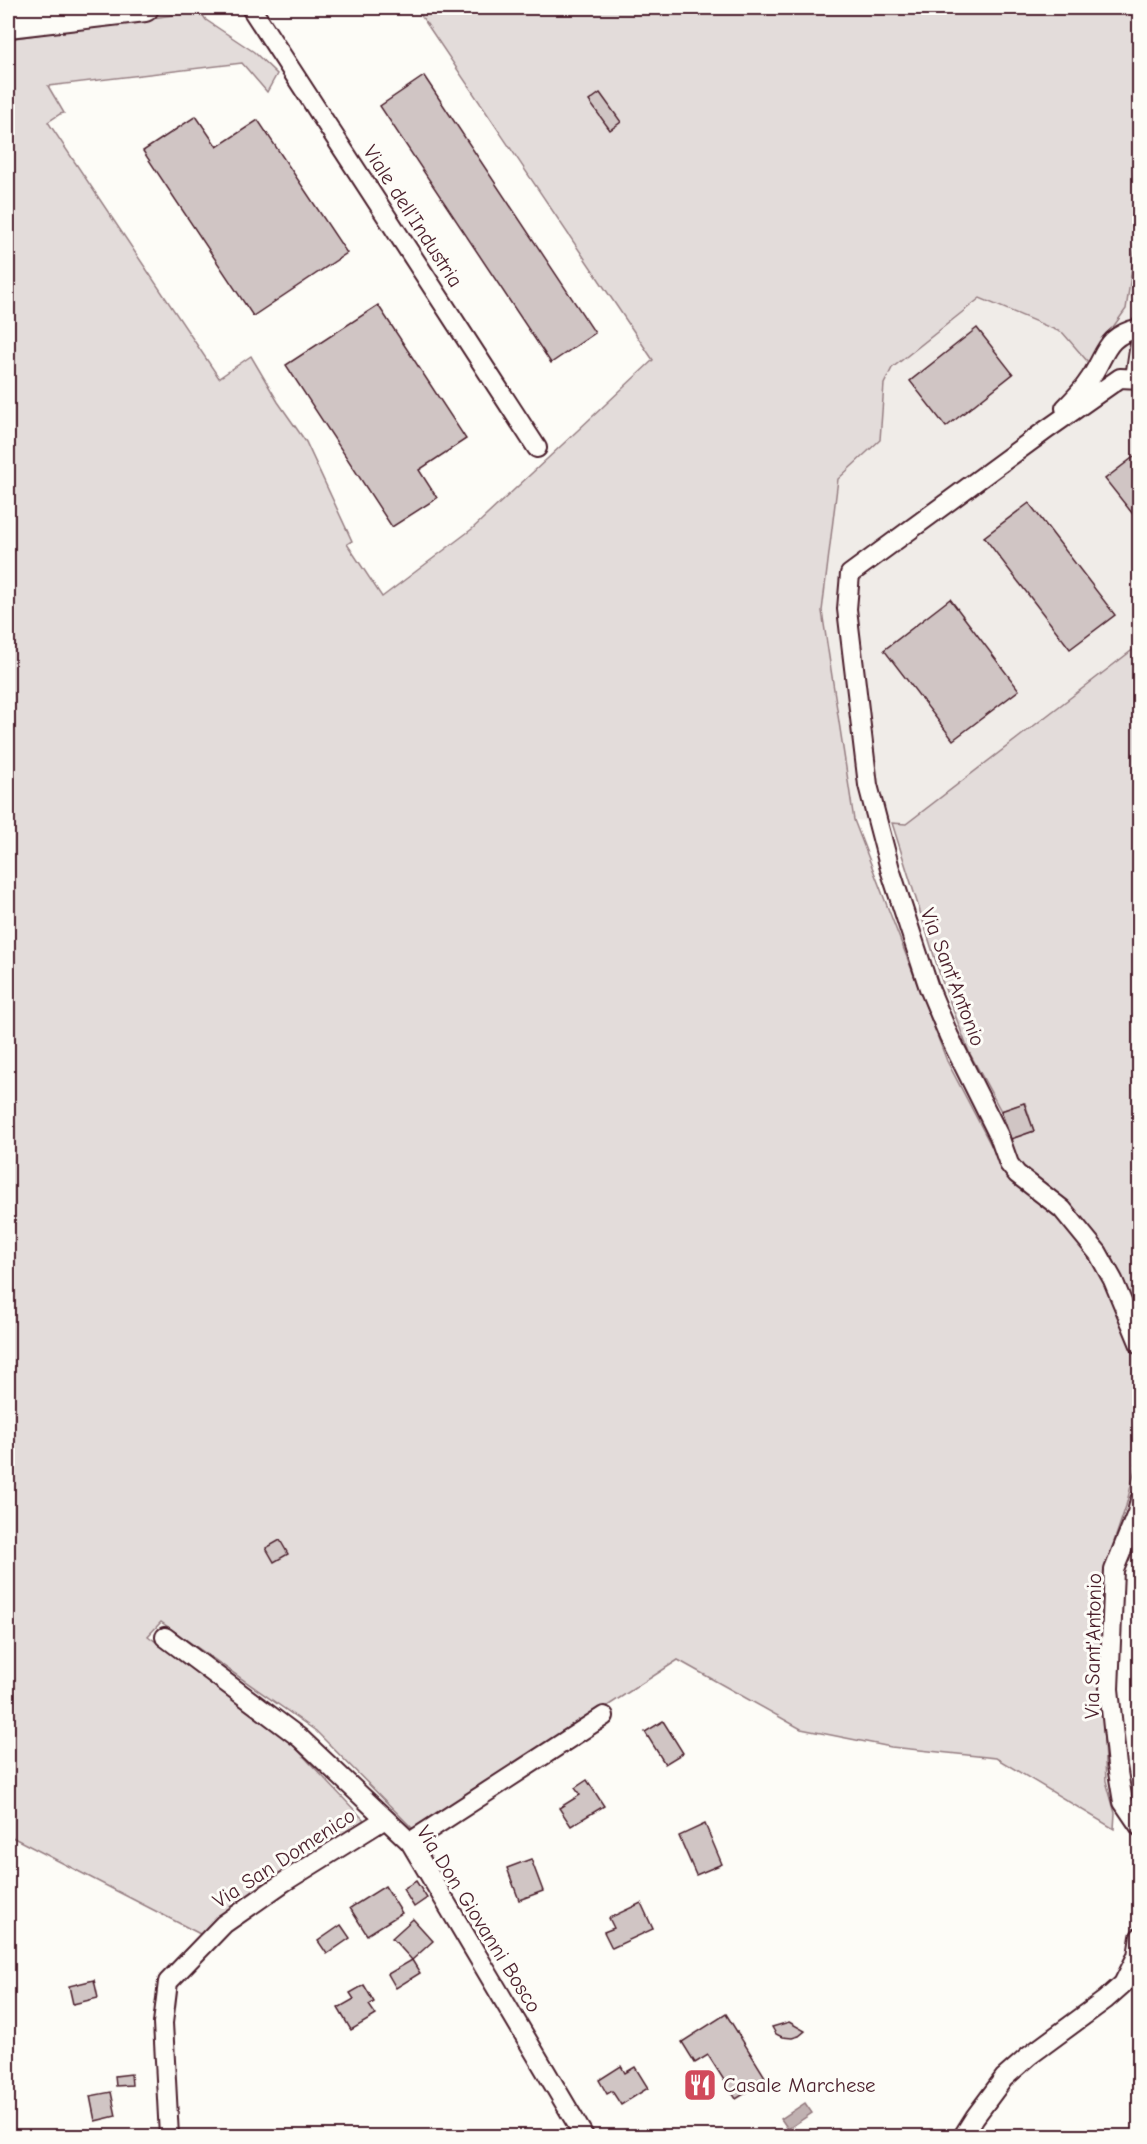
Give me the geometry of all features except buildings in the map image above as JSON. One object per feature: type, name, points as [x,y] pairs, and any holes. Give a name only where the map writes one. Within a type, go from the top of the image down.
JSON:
[{"type":"street","points":[[8,24],[145,8]]},
{"type":"street","name":"Viale dell'Industria","points":[[251,8],[537,448]]},
{"type":"street","points":[[1046,430],[1088,382],[1115,338],[1126,331],[1140,328]]},
{"type":"street","points":[[1046,430],[1132,378],[1140,343]]},
{"type":"street","points":[[1100,360],[1132,378]]},
{"type":"street","name":"Via Sant'Antonio","points":[[1046,430],[850,574],[847,609],[868,785],[890,869],[929,988],[949,1036],[999,1136],[1009,1164],[1017,1174],[1062,1209],[1098,1253],[1113,1280],[1140,1345]]},
{"type":"street","name":"Via Sant'Antonio","points":[[1140,1500],[1114,1570],[1110,1689],[1116,1766],[1123,1802],[1140,1827]]},
{"type":"street","name":"Via Don Giovanni Bosco","points":[[165,1638],[300,1738],[410,1842],[584,2136]]},
{"type":"street","points":[[410,1842],[604,1716]]},
{"type":"street","name":"Via San Domenico","points":[[169,2136],[163,2023],[168,1982],[224,1924],[284,1882],[386,1819]]},
{"type":"street","points":[[963,2136],[1004,2078],[1123,1984],[1137,1956],[1140,1937]]},
{"type":"shaded area","points":[[416,8],[1139,8],[1140,215],[1126,309],[1088,362],[1063,333],[980,298],[892,368],[884,384],[880,440],[838,479],[822,611],[854,820],[947,1061],[1005,1172],[1065,1224],[1108,1282],[1139,1358],[1139,1454],[1126,1506],[1105,1569],[1101,1685],[1106,1781],[1115,1813],[1114,1829],[996,1758],[891,1747],[801,1729],[678,1660],[415,1831],[316,1731],[161,1622],[148,1636],[291,1743],[364,1820],[229,1909],[202,1935],[8,1835],[8,39],[200,11],[206,20],[254,52],[277,74],[267,92],[242,63],[48,86],[64,113],[48,122],[219,378],[251,356],[278,402],[306,442],[352,541],[347,544],[382,597],[472,529],[653,360]]},
{"type":"shaded area","points":[[1139,215],[1139,645],[906,824],[854,820],[822,611],[838,479],[880,440],[884,384],[892,368],[980,298],[1063,333],[1088,362],[1126,309]]},
{"type":"shaded area","points":[[1139,645],[1139,1320],[1114,1261],[1079,1215],[1045,1183],[1023,1167],[1016,1157],[1011,1139],[1034,1131],[1025,1103],[1001,1111],[969,1052],[942,981],[892,823],[906,824]]},
{"type":"shaded area","points":[[805,2103],[812,2113],[788,2129],[781,2119]]},
{"type":"place","name":"Casale Marchese","points":[[700,2085]]}]
